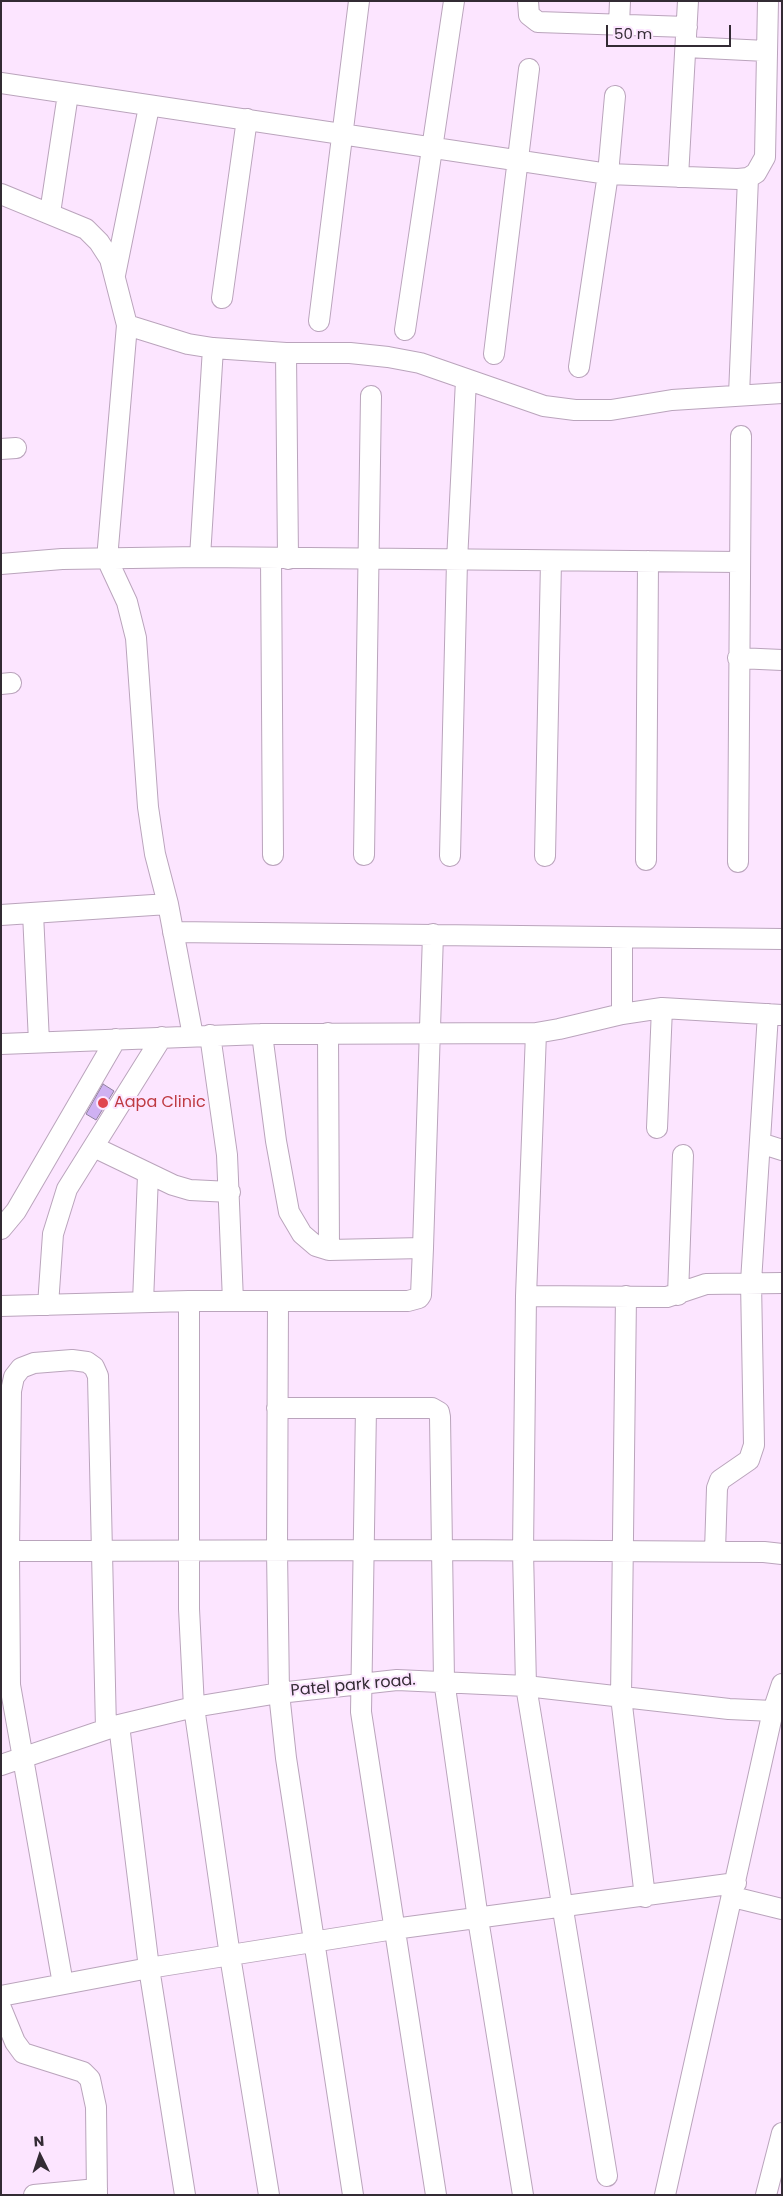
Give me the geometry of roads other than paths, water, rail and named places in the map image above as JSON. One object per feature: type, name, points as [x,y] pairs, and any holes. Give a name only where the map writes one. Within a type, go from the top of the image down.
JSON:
[{"type":"street","points":[[319,321],[359,1]]},
{"type":"street","points":[[405,330],[454,1]]},
{"type":"street","points":[[528,1],[529,15],[538,22],[619,25],[766,51]]},
{"type":"street","points":[[619,25],[620,1]]},
{"type":"street","points":[[678,177],[688,1]]},
{"type":"street","points":[[1,83],[149,107],[247,119],[608,174],[748,178],[756,173],[765,157],[768,1]]},
{"type":"street","points":[[494,354],[530,69]]},
{"type":"street","points":[[50,213],[68,94]]},
{"type":"street","points":[[579,367],[608,174],[615,96]]},
{"type":"street","points":[[115,276],[149,107]]},
{"type":"street","points":[[222,298],[247,119]]},
{"type":"street","points":[[739,395],[748,178]]},
{"type":"street","points":[[1,194],[86,229],[99,242],[110,259],[128,325],[107,559],[127,602],[136,638],[148,807],[155,854],[202,1036],[227,1155],[234,1301]]},
{"type":"street","points":[[128,325],[188,344],[213,348],[286,353],[350,353],[388,356],[420,364],[544,406],[574,410],[611,410],[672,400],[782,393]]},
{"type":"street","points":[[200,557],[213,348]]},
{"type":"street","points":[[273,855],[286,353]]},
{"type":"street","points":[[450,856],[457,561],[466,380]]},
{"type":"street","points":[[364,855],[371,396]]},
{"type":"street","points":[[738,862],[741,436]]},
{"type":"street","points":[[1,564],[62,559],[200,557],[457,561],[740,562]]},
{"type":"street","points":[[546,856],[551,561]]},
{"type":"street","points":[[646,860],[648,561]]},
{"type":"street","points":[[738,658],[782,660]]},
{"type":"street","points":[[1,914],[168,904]]},
{"type":"street","points":[[33,912],[39,1042]]},
{"type":"street","points":[[174,932],[782,939]]},
{"type":"street","points":[[1,1306],[190,1301],[414,1300],[421,1294],[433,934]]},
{"type":"street","points":[[622,938],[622,1014]]},
{"type":"street","points":[[1,1044],[262,1034],[536,1032],[559,1030],[622,1014],[662,1008],[775,1014],[760,1143],[751,1282],[754,1445],[749,1460],[720,1480],[717,1488],[715,1551]]},
{"type":"street","points":[[657,1128],[662,1008]]},
{"type":"street","points":[[536,1032],[526,1296],[523,1551],[526,1686],[607,2176]]},
{"type":"street","points":[[328,1033],[329,1250]]},
{"type":"street","points":[[262,1034],[276,1141],[289,1212],[302,1234],[316,1246],[329,1250],[423,1248]]},
{"type":"street","points":[[48,1305],[53,1234],[67,1189],[162,1037]]},
{"type":"street","points":[[1,1229],[16,1212],[116,1039]]},
{"type":"street","points":[[760,1143],[782,1150]]},
{"type":"street","points":[[94,1147],[148,1175],[190,1190],[230,1192]]},
{"type":"street","points":[[678,1295],[683,1155]]},
{"type":"street","points":[[143,1302],[148,1175]]},
{"type":"street","points":[[526,1296],[678,1295],[696,1286],[751,1282],[782,1283]]},
{"type":"street","points":[[626,1296],[621,1697],[645,1897]]},
{"type":"street","points":[[190,1301],[188,1549],[194,1707],[230,1956],[269,2195]]},
{"type":"street","points":[[278,1301],[276,1550],[279,1693],[286,1758],[353,2195]]},
{"type":"street","points":[[63,1984],[5,1648],[6,1411],[14,1377],[21,1368],[46,1361],[72,1360],[86,1362],[94,1367],[100,1389],[102,1550],[112,1727],[185,2195]]},
{"type":"street","points":[[277,1408],[432,1408],[438,1412],[441,1425],[444,1550],[444,1680],[478,1919],[523,2195]]},
{"type":"street","points":[[366,1408],[366,1550],[360,1683],[363,1731],[436,2195]]},
{"type":"street","points":[[5,1551],[188,1549],[715,1551],[782,1554]]},
{"type":"street","name":"Patel park road.","points":[[1,1765],[112,1727],[194,1707],[279,1693],[398,1680],[444,1680],[526,1686],[729,1709],[773,1711]]},
{"type":"street","points":[[665,2195],[773,1711],[782,1684]]},
{"type":"street","points":[[1,1996],[149,1968],[394,1929],[645,1897],[734,1890],[782,1909]]},
{"type":"street","points":[[1,2008],[15,2042],[24,2053],[83,2072],[90,2079],[96,2108],[97,2192],[34,2195]]},
{"type":"street","points":[[766,2195],[782,2133]]},
{"type":"place","name":"Aapa Clinic","points":[[103,1103]]}]
